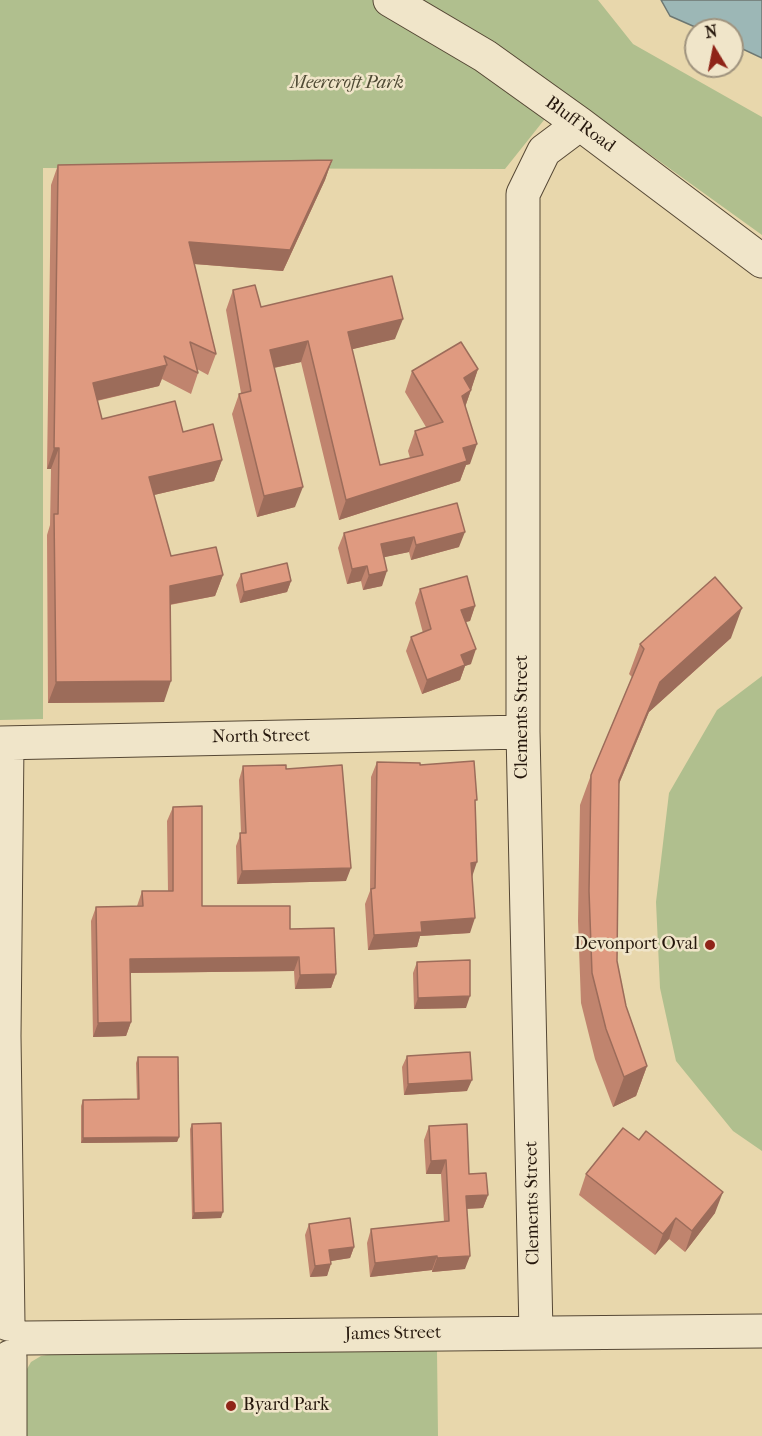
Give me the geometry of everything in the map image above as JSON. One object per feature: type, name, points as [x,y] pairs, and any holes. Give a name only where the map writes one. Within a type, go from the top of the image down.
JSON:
[{"type":"street","name":"Bluff Road","points":[[390,0],[485,56],[580,124],[762,261]]},
{"type":"street","name":"Clements Street","points":[[536,1332],[523,732],[524,194],[544,151],[580,124]]},
{"type":"street","name":"North Street","points":[[3,743],[523,732]]},
{"type":"street","points":[[3,743],[2,1036],[10,1436]]},
{"type":"street","name":"James Street","points":[[8,1340],[762,1331]]},
{"type":"green space","name":"Meercroft Park","points":[[0,0],[375,0],[548,115],[505,169],[43,168],[43,719],[0,720]]},
{"type":"green space","points":[[415,0],[598,0],[633,44],[684,73],[684,78],[693,78],[762,117],[762,235],[566,94]]},
{"type":"green space","name":"Devonport Oval","points":[[762,676],[762,1151],[733,1131],[676,1061],[660,988],[656,902],[669,793],[717,710]]},
{"type":"green space","name":"Byard Park","points":[[437,1351],[438,1436],[24,1436],[23,1376],[31,1362],[41,1356],[53,1354]]},
{"type":"water","points":[[661,0],[762,0],[762,58],[744,50],[744,18],[684,18],[684,22],[670,16]]},
{"type":"building","points":[[332,160],[290,250],[189,242],[216,354],[190,342],[198,373],[164,356],[167,365],[93,383],[102,419],[175,401],[183,432],[213,424],[222,460],[149,477],[171,556],[216,547],[223,575],[170,586],[171,681],[56,682],[54,514],[58,514],[59,448],[54,448],[58,165]]},
{"type":"building","points":[[392,276],[403,319],[348,332],[380,465],[423,455],[415,431],[443,422],[412,371],[461,342],[478,369],[464,378],[471,390],[462,396],[477,444],[463,448],[467,461],[346,500],[308,341],[270,350],[303,487],[264,496],[239,394],[251,391],[233,290],[255,285],[261,307]]},
{"type":"building","points":[[457,503],[465,532],[416,545],[414,537],[381,544],[387,571],[369,575],[367,566],[352,569],[344,533]]},
{"type":"building","points":[[287,563],[291,581],[244,592],[241,574]]},
{"type":"building","points":[[467,576],[475,606],[461,610],[476,649],[461,655],[465,665],[427,680],[411,637],[431,629],[420,589]]},
{"type":"building","points":[[715,577],[742,608],[660,682],[619,780],[617,961],[626,1006],[647,1066],[624,1077],[606,1029],[592,973],[589,891],[591,775],[644,649],[640,644]]},
{"type":"building","points":[[474,761],[477,800],[475,800],[477,862],[471,863],[475,918],[421,922],[422,932],[374,935],[371,889],[375,888],[377,762],[420,763],[420,765]]},
{"type":"building","points":[[286,765],[286,769],[342,765],[351,868],[242,871],[240,833],[246,833],[243,766]]},
{"type":"building","points":[[202,806],[202,906],[290,906],[290,929],[334,928],[336,974],[300,975],[299,957],[130,959],[131,1022],[98,1023],[96,907],[143,906],[142,891],[173,891],[173,807]]},
{"type":"building","points":[[470,960],[470,996],[418,998],[417,962]]},
{"type":"building","points":[[470,1052],[472,1080],[408,1084],[407,1056]]},
{"type":"building","points":[[138,1057],[178,1057],[179,1137],[83,1138],[83,1100],[139,1099]]},
{"type":"building","points":[[221,1123],[223,1212],[194,1213],[192,1124]]},
{"type":"building","points":[[467,1124],[469,1174],[486,1173],[488,1195],[466,1196],[470,1256],[437,1258],[437,1256],[375,1263],[371,1229],[449,1221],[446,1160],[431,1161],[429,1126]]},
{"type":"building","points":[[623,1128],[639,1140],[646,1131],[723,1192],[692,1231],[676,1218],[663,1234],[586,1174]]},
{"type":"building","points":[[350,1218],[354,1247],[329,1250],[331,1264],[315,1266],[309,1224]]},
{"type":"place","name":"Devonport Oval","points":[[710,945]]},
{"type":"place","name":"Byard Park","points":[[231,1406]]}]
